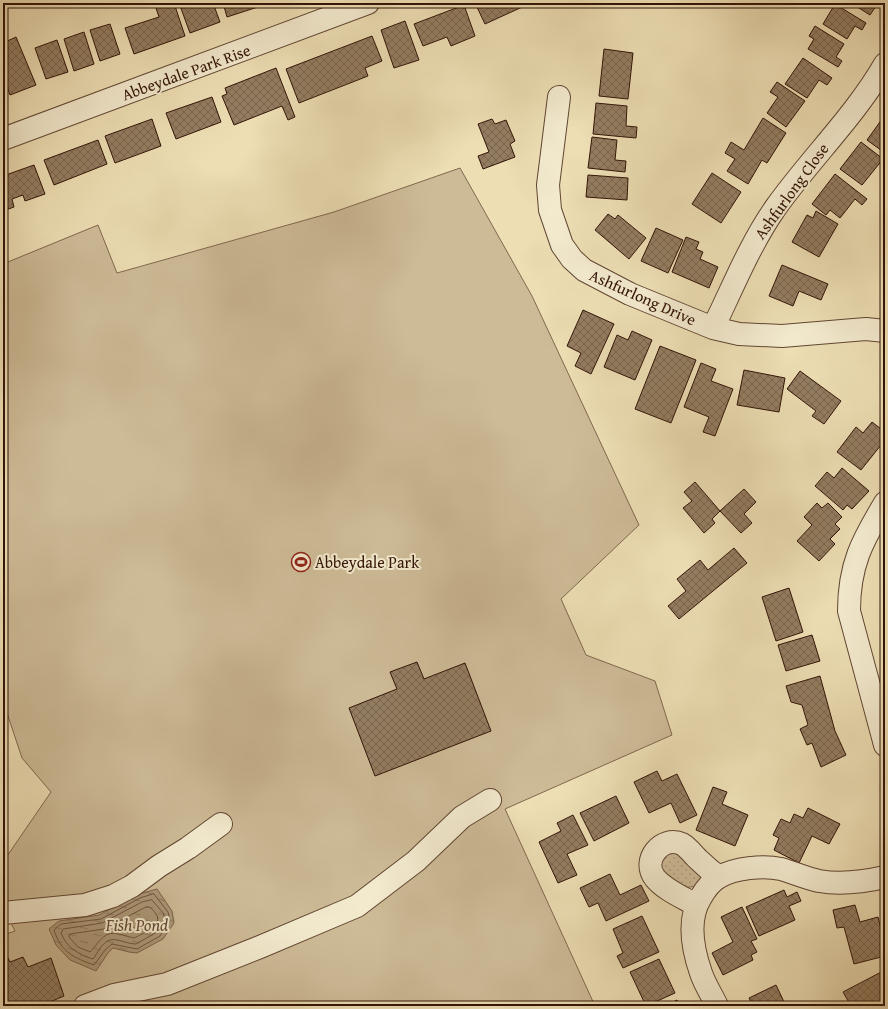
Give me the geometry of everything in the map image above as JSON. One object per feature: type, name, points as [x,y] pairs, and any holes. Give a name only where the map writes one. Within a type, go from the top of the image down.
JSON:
[{"type":"street","name":"Abbeydale Park Rise","points":[[3,139],[368,3]]},
{"type":"street","name":"Ashfurlong Close","points":[[713,328],[753,244],[776,207],[864,97],[885,64]]},
{"type":"street","name":"Ashfurlong Drive","points":[[559,97],[548,185],[550,210],[562,245],[584,270],[630,294],[713,328],[739,334],[782,336],[866,330],[885,331]]},
{"type":"street","points":[[885,503],[865,537],[854,566],[850,579],[849,611],[885,745]]},
{"type":"street","points":[[85,1006],[114,995],[167,984],[357,906],[416,861],[462,817],[490,800]]},
{"type":"street","points":[[3,913],[85,905],[113,896],[132,886],[158,866],[188,848],[221,824]]},
{"type":"street","points":[[696,905],[664,886],[654,877],[651,867],[651,858],[657,848],[666,843],[674,842],[682,844],[719,877]]},
{"type":"street","points":[[717,1006],[701,974],[692,932],[692,918],[696,905],[702,894],[719,877],[743,868],[779,869],[818,881],[846,883],[868,881],[885,876]]},
{"type":"shaded area","name":"Abbeydale Park","points":[[460,168],[532,296],[639,525],[561,599],[586,655],[655,681],[672,735],[505,809],[595,1006],[3,1006],[3,935],[15,931],[3,908],[3,862],[51,792],[22,758],[3,701],[3,264],[98,225],[117,273],[334,212]]},
{"type":"shaded area","points":[[679,852],[685,863],[705,876],[698,886],[682,888],[662,873],[659,862],[666,853]]},
{"type":"water","name":"Fish Pond","points":[[157,889],[172,911],[174,923],[163,939],[137,953],[113,948],[96,971],[70,960],[56,945],[49,929],[59,921],[99,915],[139,894]]},
{"type":"building","points":[[174,3],[185,36],[134,54],[125,28],[159,17],[156,8]]},
{"type":"building","points":[[179,3],[213,3],[220,22],[190,33]]},
{"type":"building","points":[[223,3],[266,3],[267,4],[227,17]]},
{"type":"building","points":[[475,3],[531,3],[485,24]]},
{"type":"building","points":[[851,3],[878,3],[870,15]]},
{"type":"building","points":[[835,4],[866,23],[862,30],[855,26],[847,39],[823,24]]},
{"type":"building","points":[[464,5],[475,36],[451,46],[447,37],[423,46],[414,24]]},
{"type":"building","points":[[405,21],[419,60],[394,68],[381,30]]},
{"type":"building","points":[[110,24],[120,54],[100,61],[90,30]]},
{"type":"building","points":[[815,26],[844,44],[836,57],[842,61],[838,67],[808,49],[814,39],[809,36]]},
{"type":"building","points":[[84,32],[94,64],[74,71],[64,39]]},
{"type":"building","points":[[372,36],[382,61],[365,68],[368,76],[299,103],[286,69]]},
{"type":"building","points":[[16,37],[36,85],[10,95],[3,77],[3,43]]},
{"type":"building","points":[[57,40],[68,72],[46,79],[35,48]]},
{"type":"building","points":[[604,49],[633,53],[628,99],[599,96]]},
{"type":"building","points":[[803,58],[832,78],[827,85],[819,80],[807,98],[785,84]]},
{"type":"building","points":[[276,68],[295,117],[288,120],[282,106],[234,125],[222,96],[227,94],[225,88]]},
{"type":"building","points":[[777,82],[805,101],[786,127],[767,113],[778,97],[770,92]]},
{"type":"building","points":[[212,97],[221,122],[176,139],[166,113]]},
{"type":"building","points":[[596,103],[627,106],[626,126],[637,127],[636,138],[593,134]]},
{"type":"building","points":[[885,115],[885,153],[867,140]]},
{"type":"building","points":[[763,118],[786,133],[767,163],[762,160],[748,184],[727,171],[735,159],[725,153],[731,142],[744,150]]},
{"type":"building","points":[[152,119],[161,146],[115,163],[105,136]]},
{"type":"building","points":[[492,119],[495,124],[506,120],[515,141],[510,144],[515,157],[483,169],[478,156],[489,152],[478,124]]},
{"type":"building","points":[[592,137],[617,140],[615,160],[626,161],[625,172],[588,168]]},
{"type":"building","points":[[98,140],[107,164],[54,185],[44,160]]},
{"type":"building","points":[[861,142],[883,159],[862,185],[840,169]]},
{"type":"building","points":[[34,165],[45,194],[25,201],[23,195],[12,199],[14,207],[3,211],[3,176]]},
{"type":"building","points":[[712,173],[741,192],[721,223],[692,204]]},
{"type":"building","points":[[835,174],[867,199],[862,205],[855,199],[840,218],[830,210],[826,215],[812,204]]},
{"type":"building","points":[[588,175],[628,178],[627,200],[586,197]]},
{"type":"building","points":[[816,211],[838,224],[819,257],[792,242],[807,215],[813,218]]},
{"type":"building","points":[[608,214],[615,219],[618,215],[646,238],[629,259],[595,230]]},
{"type":"building","points":[[656,228],[683,240],[668,273],[641,261]]},
{"type":"building","points":[[686,237],[699,242],[696,249],[703,252],[700,259],[718,267],[709,288],[672,272]]},
{"type":"building","points":[[782,265],[828,284],[821,300],[799,291],[793,306],[769,296]]},
{"type":"building","points":[[583,310],[614,324],[591,374],[575,366],[581,353],[567,346]]},
{"type":"building","points":[[632,331],[652,340],[635,380],[604,367],[617,335],[628,340]]},
{"type":"building","points":[[660,346],[696,360],[671,423],[635,409]]},
{"type":"building","points":[[701,363],[716,369],[711,381],[733,389],[715,436],[703,432],[709,417],[684,407]]},
{"type":"building","points":[[744,370],[785,378],[779,412],[737,405]]},
{"type":"building","points":[[800,371],[841,401],[824,424],[812,416],[816,411],[787,389]]},
{"type":"building","points":[[872,422],[885,432],[885,440],[861,470],[837,452],[856,427],[863,433]]},
{"type":"building","points":[[842,468],[869,491],[852,509],[847,505],[843,510],[815,486],[827,472],[834,478]]},
{"type":"building","points":[[695,482],[720,511],[712,519],[715,523],[704,533],[683,508],[692,501],[684,492]]},
{"type":"building","points":[[744,489],[756,502],[744,514],[752,523],[741,533],[720,511]]},
{"type":"building","points":[[817,503],[822,508],[828,503],[842,517],[835,524],[840,529],[830,539],[835,544],[819,561],[797,541],[812,525],[804,517]]},
{"type":"building","points":[[734,548],[747,563],[679,619],[668,606],[686,591],[677,579],[700,560],[708,570]]},
{"type":"building","points":[[789,588],[803,632],[776,641],[762,597]]},
{"type":"building","points":[[812,635],[820,661],[786,671],[778,645]]},
{"type":"building","points":[[417,662],[424,679],[465,663],[491,731],[375,776],[349,708],[397,689],[390,672]]},
{"type":"building","points":[[820,676],[835,731],[846,755],[821,767],[812,743],[807,745],[800,729],[808,725],[802,705],[791,702],[786,686]]},
{"type":"building","points":[[657,771],[662,781],[677,774],[697,815],[680,823],[671,803],[649,813],[634,782]]},
{"type":"building","points":[[713,787],[727,792],[722,804],[748,815],[735,846],[696,830]]},
{"type":"building","points":[[616,796],[629,823],[594,841],[580,813]]},
{"type":"building","points":[[808,808],[840,824],[829,844],[812,836],[799,863],[774,850],[779,838],[773,835],[781,819],[790,823],[794,814],[803,818]]},
{"type":"building","points":[[573,815],[588,845],[567,854],[577,875],[558,883],[539,842],[561,831],[557,823]]},
{"type":"building","points":[[610,874],[620,895],[641,885],[649,901],[606,921],[598,903],[589,907],[580,888]]},
{"type":"building","points":[[784,890],[787,897],[797,892],[801,901],[789,906],[795,920],[759,936],[746,907]]},
{"type":"building","points":[[855,905],[860,922],[878,917],[885,945],[885,956],[854,964],[844,927],[837,928],[833,910]]},
{"type":"building","points":[[742,907],[757,939],[751,941],[757,952],[751,955],[753,960],[723,975],[712,953],[733,942],[721,917]]},
{"type":"building","points":[[642,916],[659,952],[623,968],[617,956],[623,953],[613,929]]},
{"type":"building","points":[[3,948],[10,962],[23,957],[28,967],[51,958],[64,996],[45,1004],[45,1006],[3,1006]]},
{"type":"building","points":[[659,959],[675,993],[646,1006],[630,972]]},
{"type":"building","points":[[885,970],[885,1006],[866,1006],[865,1004],[861,1006],[851,1006],[843,992]]},
{"type":"building","points":[[776,985],[786,1006],[753,1006],[749,998]]},
{"type":"building","points":[[677,1000],[679,1006],[665,1006]]},
{"type":"place","name":"Abbeydale Park","points":[[301,562]]}]
